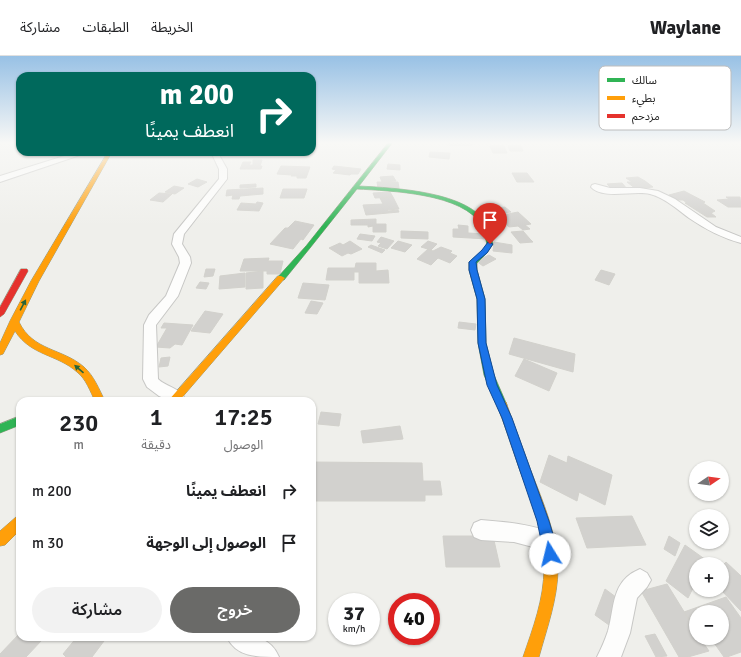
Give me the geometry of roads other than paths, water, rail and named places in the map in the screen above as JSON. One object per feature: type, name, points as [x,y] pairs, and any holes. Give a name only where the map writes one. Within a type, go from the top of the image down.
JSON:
[{"type":"main road","points":[[0,352],[14,320],[60,236],[99,170]]},
{"type":"main road","points":[[175,397],[308,248],[368,170]]},
{"type":"main road","points":[[354,187],[411,191],[433,195],[472,212],[487,228],[490,244],[485,252],[473,262],[473,270],[481,299],[482,343],[492,385],[507,418],[543,521],[548,541],[551,568],[550,593],[531,657]]},
{"type":"main road","points":[[0,314],[28,264]]},
{"type":"main road","points":[[14,320],[19,333],[32,345],[68,360],[82,371],[93,385],[98,397]]},
{"type":"main road","points":[[0,429],[16,422]]},
{"type":"main road","points":[[0,541],[16,525]]},
{"type":"main road","points":[[0,541],[16,531]]},
{"type":"street","points":[[0,179],[28,170]]},
{"type":"street","points":[[169,397],[150,379],[149,374],[152,351],[149,330],[152,320],[172,295],[185,266],[186,258],[177,244],[177,238],[223,179],[223,170]]},
{"type":"street","points":[[595,187],[609,191],[639,189],[656,193],[668,198],[722,234],[741,240]]},
{"type":"street","points":[[482,530],[514,532],[548,541]]},
{"type":"street","points":[[609,657],[619,633],[627,592],[640,580]]},
{"type":"street","points":[[244,641],[267,657]]}]
